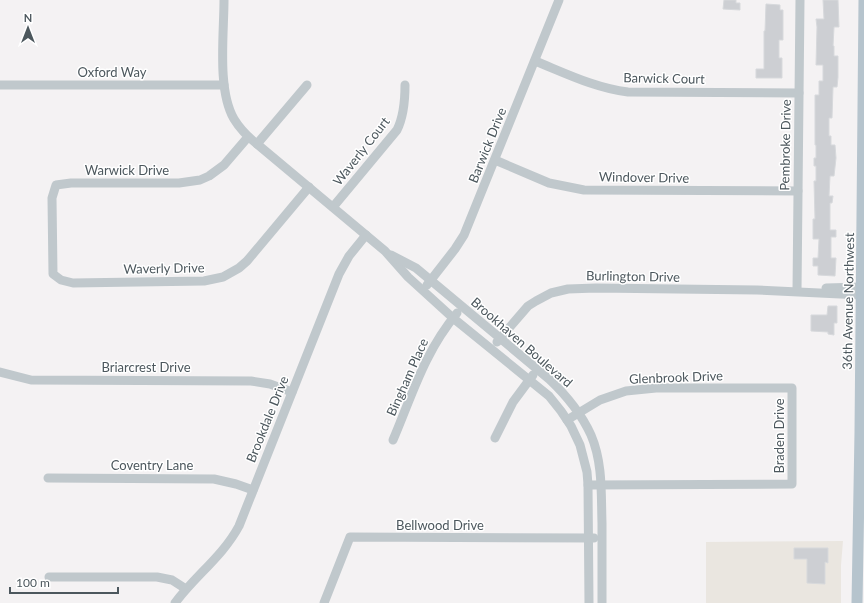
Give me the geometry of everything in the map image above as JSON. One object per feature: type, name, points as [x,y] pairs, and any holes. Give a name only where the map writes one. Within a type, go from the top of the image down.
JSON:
[{"type":"main road","name":"36th Avenue Northwest","points":[[857,603],[862,291],[864,0]]},
{"type":"street","name":"Brookhaven Boulevard","points":[[224,0],[224,85],[230,111],[240,128],[248,137],[385,251],[408,277],[453,318],[492,348],[549,396],[572,426],[580,445],[585,463],[588,485],[589,603]]},
{"type":"street","name":"Barwick Drive","points":[[422,290],[464,235],[559,0]]},
{"type":"street","name":"Pembroke Drive","points":[[797,291],[800,0]]},
{"type":"street","name":"Barwick Court","points":[[535,61],[604,88],[620,91],[799,93]]},
{"type":"street","points":[[257,144],[307,84]]},
{"type":"street","name":"Oxford Way","points":[[0,85],[224,85]]},
{"type":"street","name":"Waverly Court","points":[[333,207],[397,130],[402,118],[405,100],[405,85]]},
{"type":"street","name":"Warwick Drive","points":[[53,253],[52,198],[56,185],[71,183],[179,183],[200,180],[216,172],[224,165],[248,137]]},
{"type":"street","name":"Windover Drive","points":[[495,160],[549,183],[584,190],[798,191]]},
{"type":"street","name":"Waverly Drive","points":[[53,253],[53,274],[56,278],[67,282],[194,282],[215,279],[239,268],[247,261],[309,187]]},
{"type":"street","name":"Brookdale Drive","points":[[175,603],[228,543],[239,526],[339,274],[349,256],[366,235]]},
{"type":"street","name":"Brookhaven Boulevard","points":[[385,251],[416,268],[500,338],[567,397],[579,413],[591,435],[599,466],[601,485],[602,603]]},
{"type":"street","name":"Burlington Drive","points":[[492,348],[528,306],[551,293],[568,289],[862,291]]},
{"type":"street","name":"Bingham Place","points":[[393,440],[422,366],[438,339],[462,307]]},
{"type":"street","points":[[495,438],[513,402],[538,370]]},
{"type":"street","name":"Briarcrest Drive","points":[[0,372],[31,380],[250,380],[270,384],[292,392]]},
{"type":"street","name":"Glenbrook Drive","points":[[567,420],[609,396],[626,390],[656,388],[792,388]]},
{"type":"street","name":"Braden Drive","points":[[601,485],[792,484],[792,388]]},
{"type":"street","name":"Coventry Lane","points":[[48,478],[214,479],[253,490]]},
{"type":"street","points":[[588,485],[601,485]]},
{"type":"street","name":"Bellwood Drive","points":[[324,603],[350,537],[602,538]]},
{"type":"street","points":[[49,577],[157,577],[172,580],[186,589]]},
{"type":"shaded area","points":[[843,541],[841,565],[841,603],[706,603],[706,542]]},
{"type":"building","points":[[724,0],[736,0],[736,3],[740,3],[740,10],[723,9]]},
{"type":"building","points":[[823,0],[838,0],[839,27],[834,27],[833,46],[834,56],[838,56],[838,77],[837,87],[833,87],[832,118],[829,118],[829,136],[831,136],[831,145],[835,145],[836,158],[834,176],[830,176],[829,196],[833,196],[832,203],[830,203],[830,230],[836,230],[836,237],[831,237],[831,258],[836,258],[835,276],[818,275],[818,266],[813,266],[813,258],[818,258],[819,239],[813,239],[813,219],[815,219],[814,181],[816,181],[816,166],[814,166],[814,158],[816,158],[815,95],[819,95],[819,81],[823,81],[823,65],[816,65],[816,19],[824,19]]},
{"type":"building","points":[[766,4],[780,5],[780,10],[783,10],[783,40],[779,40],[779,58],[782,58],[782,78],[756,78],[756,69],[764,69]]},
{"type":"building","points":[[828,306],[837,306],[837,323],[834,323],[834,335],[828,334],[828,332],[811,331],[811,315],[827,315]]},
{"type":"building","points":[[794,548],[828,548],[828,563],[825,562],[825,584],[807,583],[807,559],[794,559]]}]
